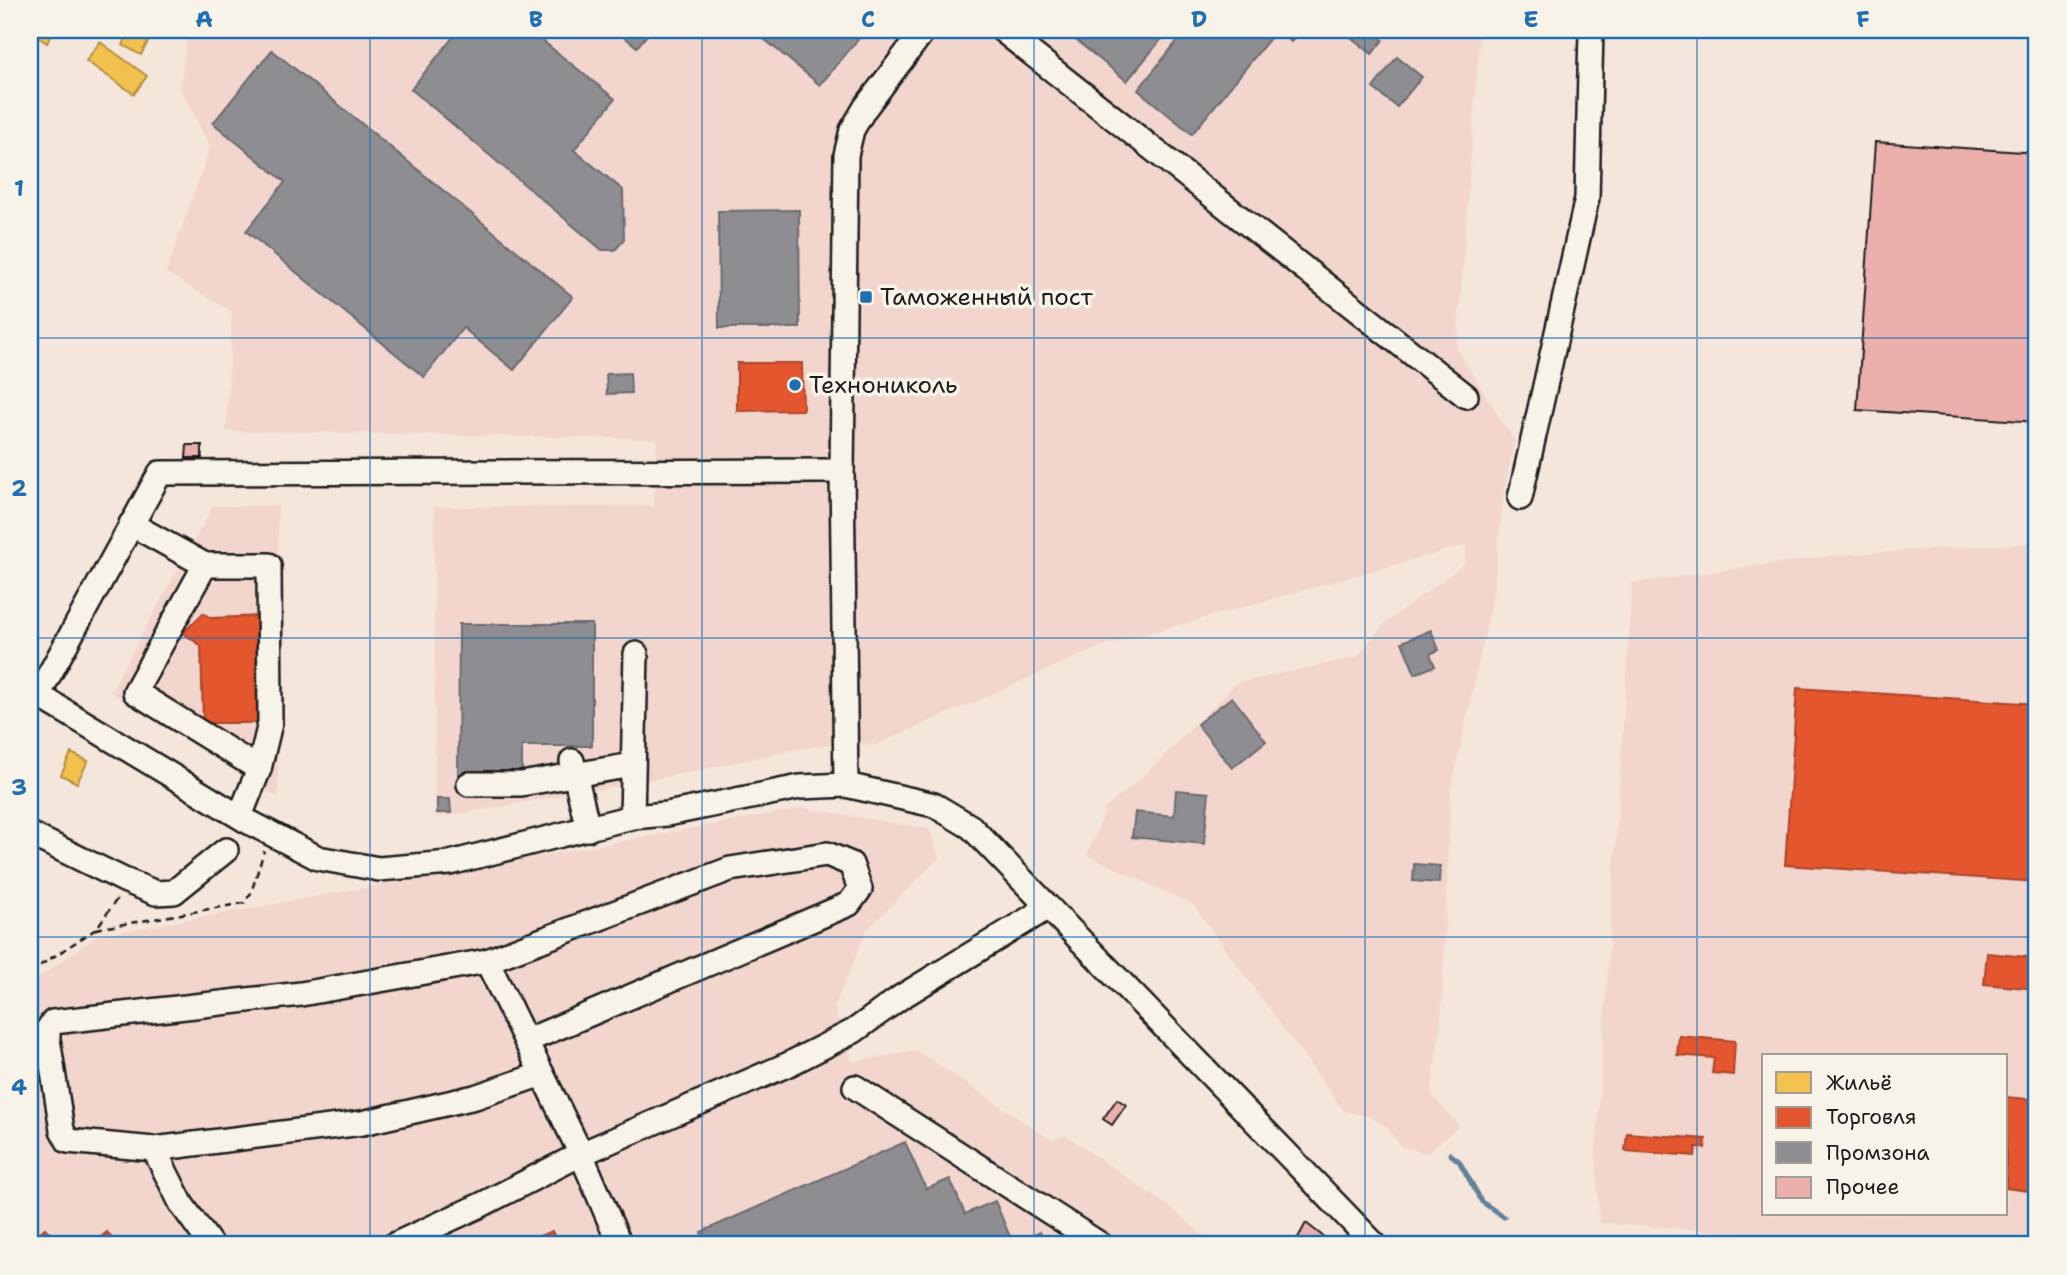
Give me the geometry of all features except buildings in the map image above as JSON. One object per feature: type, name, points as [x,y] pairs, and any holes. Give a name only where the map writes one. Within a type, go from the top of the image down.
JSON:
[{"type":"street","points":[[846,785],[842,471],[846,155],[852,130],[865,108],[924,30]]},
{"type":"street","points":[[1002,30],[1466,396]]},
{"type":"street","points":[[1520,498],[1587,198],[1591,30]]},
{"type":"street","points":[[842,471],[160,473],[38,695],[242,818],[318,858],[379,869],[450,863],[632,817],[667,814],[800,787],[846,785],[934,805],[971,827],[1375,1245]]},
{"type":"street","points":[[131,524],[205,565],[269,565],[270,723],[259,769],[242,818]]},
{"type":"street","points":[[205,565],[135,692],[259,769]]},
{"type":"street","points":[[632,817],[636,654]]},
{"type":"street","points":[[469,784],[521,785],[574,768],[632,765]]},
{"type":"street","points":[[574,768],[588,829]]},
{"type":"street","points":[[30,834],[156,893],[174,892],[226,850]]},
{"type":"street","points":[[526,1041],[849,904],[859,889],[851,864],[827,853],[730,869],[487,961],[301,994],[53,1022],[48,1029],[62,1130],[68,1142],[154,1149],[362,1122],[475,1097],[542,1074]]},
{"type":"street","points":[[394,1245],[481,1205],[581,1154],[789,1064],[854,1031],[901,997],[1047,908]]},
{"type":"street","points":[[487,961],[581,1154],[620,1245]]},
{"type":"street","points":[[855,1087],[1101,1245]]},
{"type":"street","points":[[154,1149],[182,1205],[211,1245]]},
{"type":"path","points":[[96,929],[244,903],[251,892],[270,833]]},
{"type":"path","points":[[30,972],[96,929],[130,882]]},
{"type":"shaded area","points":[[188,30],[1480,30],[1457,349],[1515,442],[1505,485],[1492,601],[1451,790],[1441,1025],[1431,1094],[1459,1126],[1426,1154],[1401,1146],[1386,1127],[1370,1117],[1344,1111],[1193,905],[1087,855],[1106,808],[1147,773],[1236,683],[1357,657],[1383,625],[1464,564],[1466,545],[1100,647],[876,745],[834,744],[799,749],[633,784],[435,818],[434,507],[654,506],[657,439],[226,431],[232,312],[166,273],[210,147],[180,88]]},
{"type":"shaded area","points":[[213,506],[278,506],[278,798],[110,692]]},
{"type":"shaded area","points":[[2037,543],[2037,1245],[1914,1245],[1599,1223],[1596,1153],[1632,583],[1836,555]]},
{"type":"shaded area","points":[[804,808],[930,829],[939,858],[867,930],[834,1008],[853,1062],[916,1050],[1052,1140],[1066,1135],[1175,1211],[1215,1245],[30,1245],[30,984],[96,936]]},
{"type":"waterway","points":[[1450,1154],[1459,1161],[1482,1202],[1504,1217]]},
{"type":"place","name":"Таможенный пост","points":[[866,297]]},
{"type":"place","name":"Технониколь","points":[[795,385]]}]
